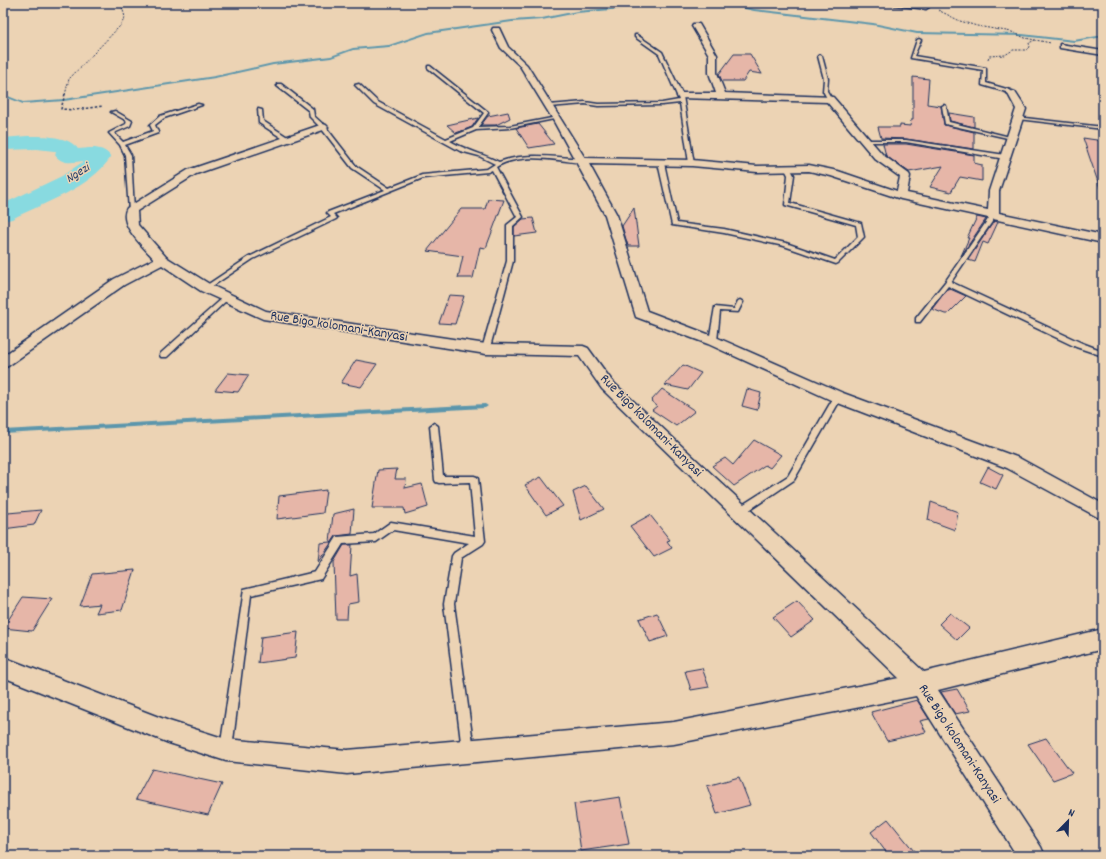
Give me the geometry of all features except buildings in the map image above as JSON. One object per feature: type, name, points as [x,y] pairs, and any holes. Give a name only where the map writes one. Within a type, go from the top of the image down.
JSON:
[{"type":"street","points":[[895,3],[926,7]]},
{"type":"street","points":[[696,26],[713,55],[713,73],[721,95]]},
{"type":"street","points":[[496,30],[505,48],[523,65],[557,118],[611,215],[641,314],[713,341],[838,397],[1013,463],[1103,513]]},
{"type":"street","points":[[1064,46],[1103,53]]},
{"type":"street","points":[[993,216],[994,191],[1021,110],[1012,94]]},
{"type":"street","points":[[681,98],[721,95],[762,98],[830,99],[878,157],[906,176],[901,196]]},
{"type":"street","points":[[131,210],[192,172],[323,126]]},
{"type":"street","points":[[582,161],[692,163],[757,169],[809,168],[834,173],[901,196],[1103,239]]},
{"type":"street","name":"Rue Bigo kolomani-Kanyasi","points":[[131,210],[132,226],[162,260],[206,288],[263,315],[486,349],[583,351],[607,385],[921,684],[1032,856]]},
{"type":"street","points":[[3,363],[120,282],[162,260]]},
{"type":"street","points":[[3,667],[169,732],[226,750],[347,762],[674,733],[921,684],[1103,639]]},
{"type":"lane","points":[[636,36],[660,53],[681,98],[692,163]]},
{"type":"lane","points":[[919,40],[912,57],[985,69],[984,84],[1008,91],[1012,94]]},
{"type":"lane","points":[[820,56],[826,79],[825,91],[830,99]]},
{"type":"lane","points":[[429,67],[486,113],[475,129]]},
{"type":"lane","points":[[279,85],[311,110],[312,116],[323,126],[354,167],[389,190]]},
{"type":"lane","points":[[357,85],[376,102],[462,150],[481,155],[495,165],[520,217],[510,225],[510,261],[486,349]]},
{"type":"lane","points":[[549,106],[585,103],[598,105],[654,104],[681,98]]},
{"type":"lane","points":[[122,144],[156,132],[152,125],[162,117],[200,105]]},
{"type":"lane","points":[[944,106],[947,123],[1012,138]]},
{"type":"lane","points":[[260,110],[261,122],[287,139]]},
{"type":"lane","points":[[113,112],[130,121],[128,125],[111,133],[122,144],[128,155],[131,210]]},
{"type":"lane","points":[[446,141],[475,129],[510,127],[557,118]]},
{"type":"lane","points":[[1018,118],[1103,128]]},
{"type":"lane","points":[[865,141],[906,141],[1005,157]]},
{"type":"lane","points":[[206,288],[251,258],[334,218],[330,212],[422,177],[488,170],[495,165],[526,157],[582,161]]},
{"type":"lane","points":[[661,162],[674,224],[724,231],[786,245],[836,262],[861,237],[859,224],[787,204],[791,175],[788,168]]},
{"type":"lane","points":[[918,320],[947,283],[993,216]]},
{"type":"lane","points":[[947,283],[1079,345],[1103,354]]},
{"type":"lane","points":[[164,355],[226,298]]},
{"type":"lane","points":[[713,341],[717,308],[736,311],[740,302]]},
{"type":"lane","points":[[739,512],[791,478],[838,397]]},
{"type":"lane","points":[[434,426],[439,480],[474,479],[480,541]]},
{"type":"lane","points":[[226,750],[247,592],[318,576],[340,540],[376,538],[391,526],[480,541]]},
{"type":"lane","points":[[468,752],[449,604],[457,556],[480,541]]},
{"type":"path","points":[[113,112],[104,106],[75,110],[61,109],[69,79],[121,25],[125,17],[122,7],[124,3]]},
{"type":"path","points":[[926,7],[977,26],[1012,32],[1034,40],[1064,46]]},
{"type":"path","points":[[985,69],[989,56],[1005,55],[1013,50],[1026,50],[1030,47],[1029,43],[1034,40]]},
{"type":"waterway","points":[[3,95],[23,103],[64,100],[215,77],[273,64],[331,57],[353,49],[389,46],[428,33],[512,21],[542,19],[577,12],[622,8],[652,3]]},
{"type":"waterway","points":[[720,3],[754,10],[873,24],[917,33],[1022,35],[1074,41],[1103,36]]},
{"type":"waterway","name":"Ngezi","points":[[3,144],[55,144],[67,149],[66,155],[68,156],[95,154],[100,157],[94,165],[71,181],[3,214]]},
{"type":"waterway","points":[[3,432],[485,406]]}]
